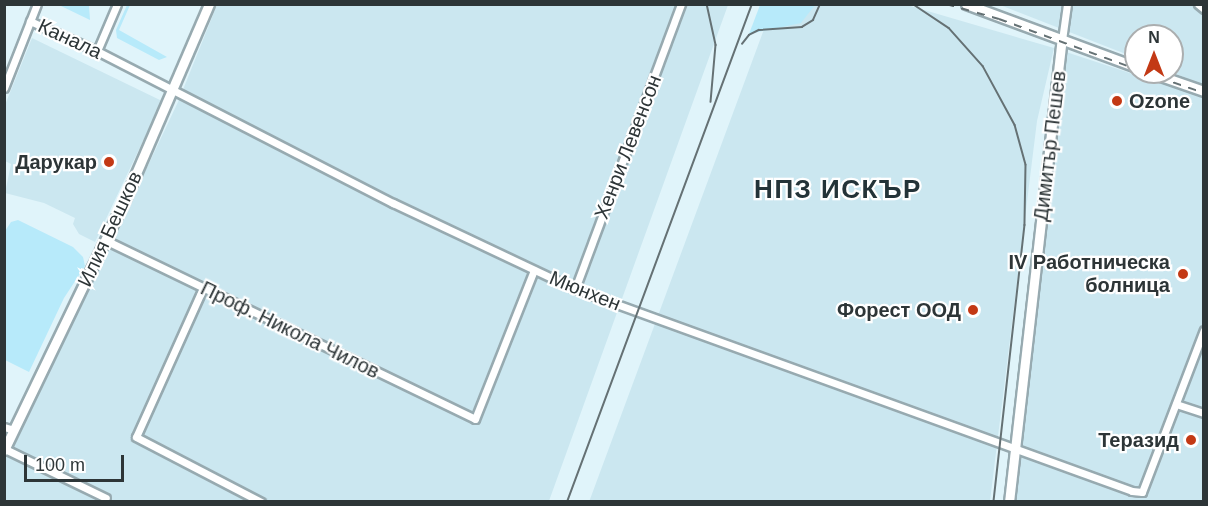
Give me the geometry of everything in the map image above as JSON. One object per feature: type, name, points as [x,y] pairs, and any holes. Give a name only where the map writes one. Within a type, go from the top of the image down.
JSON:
[{"type":"street","points":[[30,21],[37,4]]},
{"type":"street","points":[[97,51],[117,4]]},
{"type":"street","name":"Илия Бешков","points":[[5,450],[9,429],[105,240],[174,91],[209,4]]},
{"type":"street","name":"Хенри Левенсон","points":[[574,289],[681,4]]},
{"type":"street","points":[[966,4],[1124,63]]},
{"type":"street","name":"Димитър Пешев","points":[[1009,501],[1067,4]]},
{"type":"street","points":[[1198,4],[1203,9]]},
{"type":"street","name":"Канала","points":[[4,88],[30,21],[97,51],[174,91]]},
{"type":"street","points":[[1183,84],[1203,91]]},
{"type":"street","name":"Мюнхен","points":[[174,91],[574,289],[1015,451],[1142,492],[1176,404]]},
{"type":"street","name":"Проф. Никола Чилов","points":[[105,240],[475,419],[534,270]]},
{"type":"street","points":[[203,288],[136,437],[261,501]]},
{"type":"street","points":[[1203,330],[1176,404],[1203,413]]},
{"type":"street","points":[[5,450],[106,498]]},
{"type":"shaded area","points":[[815,4],[801,23],[749,34],[760,5]]},
{"type":"shaded area","points":[[89,5],[90,20],[61,6]]},
{"type":"shaded area","points":[[127,5],[130,5],[119,30],[167,57],[159,60],[117,38],[116,30]]},
{"type":"shaded area","points":[[217,5],[728,5],[549,501],[5,501],[4,441],[28,413],[108,250],[178,102]]},
{"type":"shaded area","points":[[773,5],[907,5],[1054,48],[1037,121],[990,501],[589,502]]},
{"type":"shaded area","points":[[1000,5],[1203,5],[1203,85],[1184,77],[1184,24],[1124,24],[1124,53]]},
{"type":"shaded area","points":[[32,38],[162,101],[95,242],[79,234],[73,224],[75,218],[44,203],[5,193],[11,164],[5,161],[5,105]]},
{"type":"shaded area","points":[[1066,52],[1124,71],[1124,84],[1163,84],[1203,97],[1203,501],[1016,502]]},
{"type":"shaded area","points":[[18,220],[73,247],[83,257],[85,266],[64,298],[29,372],[5,360],[5,231],[11,222]]},
{"type":"tram line","points":[[707,4],[716,45],[711,102]]},
{"type":"tram line","points":[[567,502],[752,4]]},
{"type":"tram line","points":[[742,44],[749,35],[759,30],[802,27],[813,20],[820,4]]},
{"type":"tram line","points":[[913,4],[949,28],[983,66],[1015,125],[1026,165],[1025,225],[994,502]]},
{"type":"railway","points":[[946,4],[999,19],[1124,65]]},
{"type":"railway","points":[[1178,84],[1204,93]]},
{"type":"place","name":"Ozone","points":[[1117,101]]},
{"type":"place","name":"Дарукар","points":[[109,162]]},
{"type":"place","name":"IV Работническа болница","points":[[1183,274]]},
{"type":"place","name":"Форест ООД","points":[[973,310]]},
{"type":"place","name":"Теразид","points":[[1191,440]]},
{"type":"district","name":"НПЗ ИСКЪР","points":[[838,190]]}]
